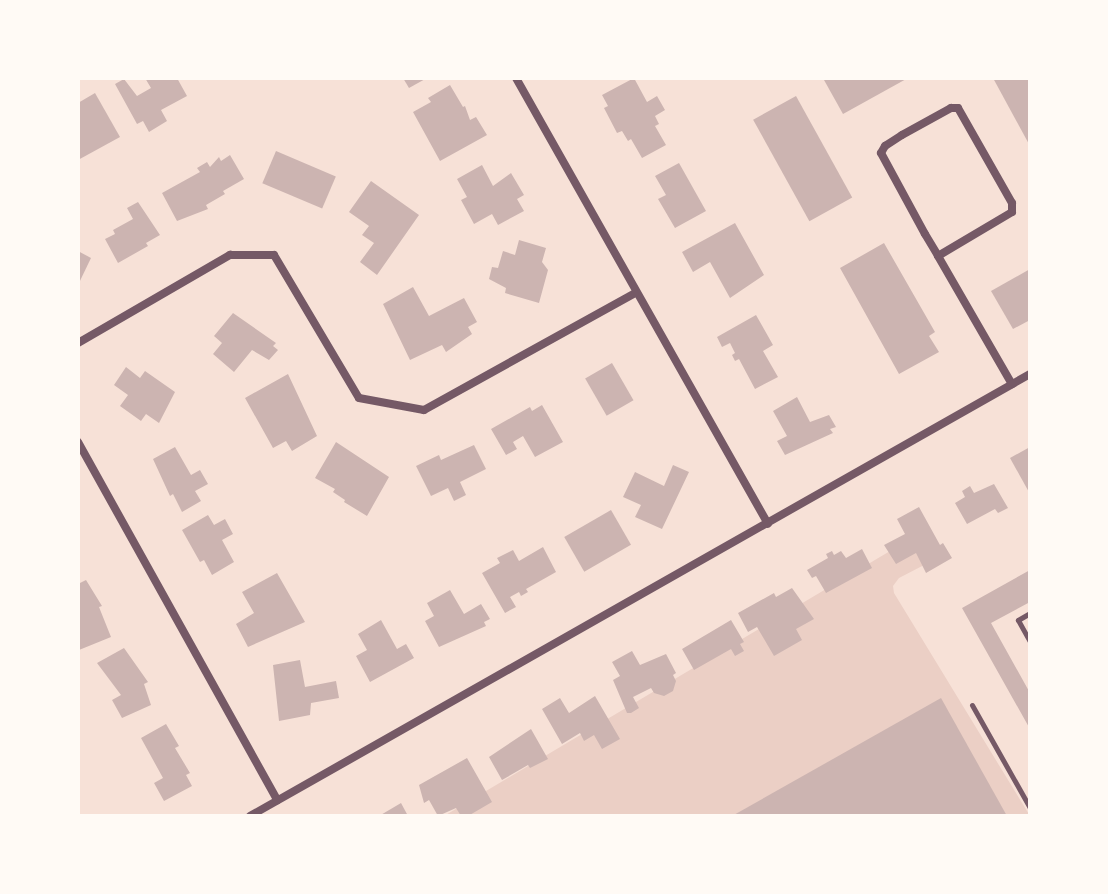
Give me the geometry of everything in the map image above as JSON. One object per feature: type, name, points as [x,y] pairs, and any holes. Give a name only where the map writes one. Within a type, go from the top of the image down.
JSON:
[{"type":"street","points":[[516,78],[768,524]]},
{"type":"street","points":[[938,256],[1012,212],[1012,203],[958,108],[951,108],[902,135],[885,146],[881,153],[938,256],[1012,384]]},
{"type":"street","points":[[78,343],[230,255],[274,255],[359,398],[424,410],[635,293]]},
{"type":"street","points":[[250,816],[1030,374]]},
{"type":"street","points":[[78,442],[277,800]]},
{"type":"lane","points":[[1030,613],[1018,620],[1030,642]]},
{"type":"lane","points":[[972,705],[1030,808]]},
{"type":"shaded area","points":[[912,538],[926,564],[899,578],[893,586],[894,593],[1030,816],[444,816]]},
{"type":"building","points":[[145,78],[177,78],[187,96],[161,110],[167,121],[149,132],[143,121],[137,124],[115,84],[124,79],[137,96],[151,88]]},
{"type":"building","points":[[403,78],[427,78],[409,88]]},
{"type":"building","points":[[634,78],[647,102],[657,96],[665,110],[655,116],[659,124],[655,126],[666,145],[642,158],[631,139],[628,141],[622,131],[617,133],[604,108],[608,106],[602,95]]},
{"type":"building","points":[[908,78],[843,114],[824,80]]},
{"type":"building","points":[[993,78],[1030,78],[1030,146]]},
{"type":"building","points":[[450,85],[465,106],[470,120],[476,117],[487,135],[440,161],[413,112],[431,102],[428,98]]},
{"type":"building","points":[[95,93],[120,137],[78,160],[78,103]]},
{"type":"building","points":[[796,96],[852,197],[809,221],[753,120]]},
{"type":"building","points":[[276,151],[336,176],[322,209],[262,183]]},
{"type":"building","points":[[230,155],[244,179],[206,205],[208,209],[177,221],[162,193],[200,172],[197,168],[207,162],[210,167],[219,157],[221,161]]},
{"type":"building","points":[[679,163],[706,211],[675,228],[658,199],[666,195],[655,176]]},
{"type":"building","points":[[482,165],[493,186],[511,173],[524,195],[517,199],[524,211],[498,225],[492,214],[474,224],[461,200],[467,197],[457,179]]},
{"type":"building","points":[[371,181],[419,215],[377,275],[360,262],[374,243],[362,235],[369,226],[349,212]]},
{"type":"building","points":[[138,202],[160,235],[146,243],[148,246],[118,263],[105,239],[115,234],[113,230],[133,219],[127,208]]},
{"type":"building","points":[[735,223],[764,275],[730,298],[710,262],[693,272],[682,252]]},
{"type":"building","points":[[519,240],[546,248],[542,262],[548,270],[539,303],[505,293],[506,288],[489,279],[492,267],[498,268],[503,251],[515,255]]},
{"type":"building","points":[[884,243],[935,332],[929,336],[939,352],[899,374],[840,268]]},
{"type":"building","points":[[78,251],[91,258],[78,285]]},
{"type":"building","points":[[1030,269],[1030,320],[1013,329],[991,291]]},
{"type":"building","points":[[413,287],[429,316],[464,298],[477,322],[468,327],[472,334],[446,352],[442,345],[410,360],[383,304]]},
{"type":"building","points":[[233,313],[276,343],[273,346],[278,350],[269,360],[252,350],[234,372],[213,354],[222,343],[214,336]]},
{"type":"building","points":[[756,315],[773,345],[763,351],[778,377],[755,389],[739,359],[735,361],[730,343],[722,347],[717,337]]},
{"type":"building","points":[[612,363],[634,400],[607,416],[585,378]]},
{"type":"building","points":[[126,367],[140,378],[145,371],[175,392],[159,423],[146,414],[141,421],[120,406],[128,395],[114,385]]},
{"type":"building","points":[[288,374],[317,436],[292,451],[286,441],[273,448],[245,398]]},
{"type":"building","points":[[797,397],[810,422],[829,415],[836,427],[830,429],[833,433],[785,455],[777,441],[787,436],[773,411]]},
{"type":"building","points":[[542,405],[563,442],[535,457],[523,436],[513,442],[517,449],[506,455],[491,429],[530,407],[532,411]]},
{"type":"building","points":[[336,442],[389,477],[367,516],[344,502],[333,492],[335,489],[315,478]]},
{"type":"building","points":[[474,445],[486,469],[460,482],[466,495],[454,501],[448,488],[431,496],[416,466],[439,455],[441,460]]},
{"type":"building","points":[[175,447],[191,475],[200,470],[208,484],[195,491],[201,501],[182,512],[173,494],[170,496],[153,459]]},
{"type":"building","points":[[1030,447],[1030,494],[1010,458]]},
{"type":"building","points":[[673,465],[689,472],[662,529],[635,517],[641,505],[623,497],[635,472],[664,486]]},
{"type":"building","points":[[994,484],[1008,508],[998,513],[995,509],[967,524],[955,503],[965,497],[962,491],[970,486],[974,493]]},
{"type":"building","points":[[919,507],[940,545],[943,543],[952,558],[926,573],[916,553],[896,564],[884,545],[905,534],[897,519]]},
{"type":"building","points":[[611,510],[631,545],[584,572],[564,537]]},
{"type":"building","points":[[208,515],[214,525],[225,519],[233,534],[222,540],[234,562],[212,575],[204,560],[200,562],[182,530]]},
{"type":"building","points":[[543,547],[556,572],[526,589],[528,592],[521,596],[519,592],[510,597],[516,607],[505,613],[482,573],[500,563],[497,558],[513,550],[519,561]]},
{"type":"building","points":[[862,549],[872,568],[826,593],[816,576],[812,578],[807,570],[828,558],[826,554],[832,551],[834,555],[841,551],[846,558]]},
{"type":"building","points":[[1030,570],[1030,602],[991,623],[1030,693],[1030,729],[962,608]]},
{"type":"building","points":[[277,573],[305,622],[248,647],[236,624],[254,613],[242,592]]},
{"type":"building","points":[[86,580],[102,606],[99,607],[111,637],[79,650],[78,584]]},
{"type":"building","points":[[792,588],[814,619],[796,629],[802,640],[774,656],[757,627],[748,632],[738,613],[774,593],[776,597]]},
{"type":"building","points":[[450,590],[464,614],[481,604],[490,619],[484,622],[486,626],[439,647],[425,621],[434,616],[427,603]]},
{"type":"building","points":[[381,620],[397,649],[406,644],[414,658],[370,682],[356,656],[367,650],[358,634]]},
{"type":"building","points":[[731,620],[744,642],[740,644],[744,651],[735,656],[731,649],[694,670],[682,649]]},
{"type":"building","points":[[124,648],[148,682],[144,684],[151,705],[122,718],[112,700],[121,695],[97,663]]},
{"type":"building","points":[[632,651],[640,665],[666,654],[676,673],[673,675],[676,681],[673,691],[664,696],[654,693],[651,688],[633,697],[639,708],[627,713],[613,680],[620,676],[612,662]]},
{"type":"building","points":[[300,660],[305,687],[336,681],[339,698],[311,703],[310,715],[279,721],[273,665]]},
{"type":"building","points":[[595,696],[620,739],[602,749],[594,735],[584,741],[580,733],[562,744],[542,709],[560,698],[569,713]]},
{"type":"building","points":[[941,698],[1007,816],[732,816]]},
{"type":"building","points":[[166,724],[179,746],[175,748],[190,773],[186,775],[192,786],[164,801],[154,783],[163,778],[141,738]]},
{"type":"building","points":[[531,729],[548,759],[530,768],[528,765],[502,780],[489,757]]},
{"type":"building","points":[[467,758],[492,802],[468,816],[461,816],[456,808],[438,816],[429,800],[424,803],[419,785]]},
{"type":"building","points":[[401,803],[408,816],[379,816]]}]
